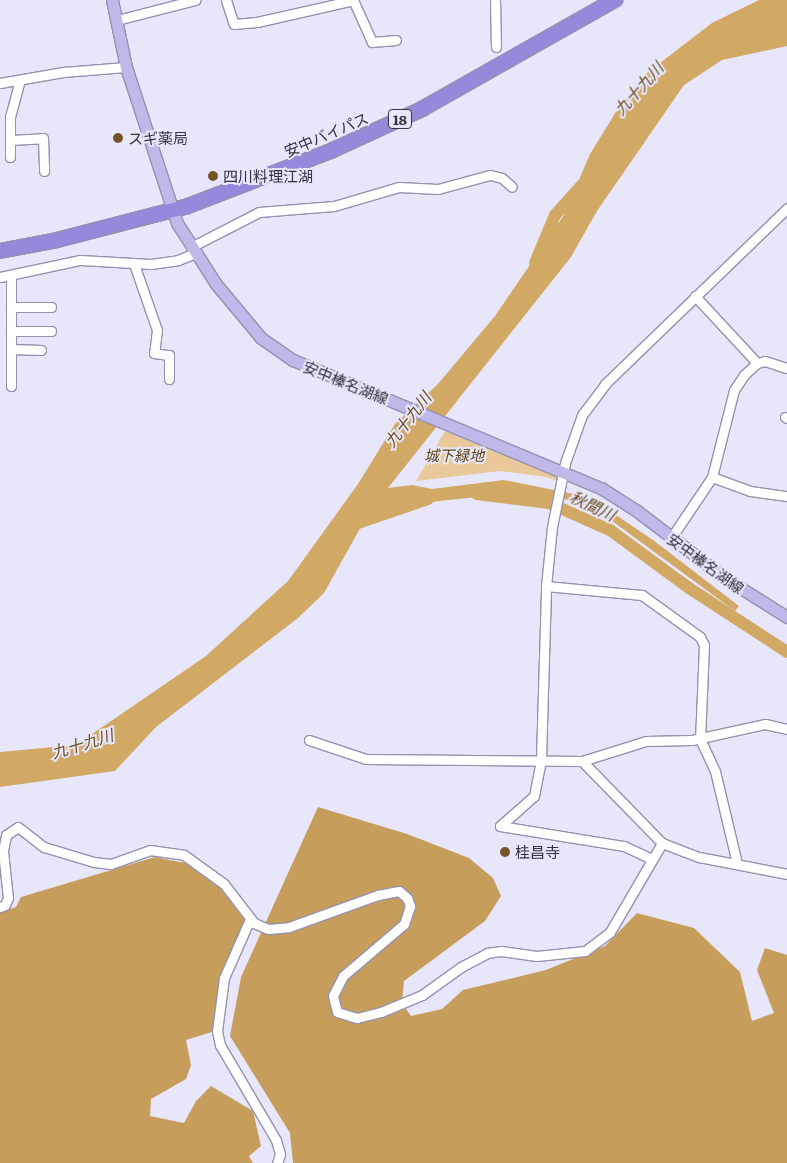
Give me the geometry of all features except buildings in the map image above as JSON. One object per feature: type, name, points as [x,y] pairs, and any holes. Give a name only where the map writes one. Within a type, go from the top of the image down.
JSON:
[{"type":"highway","name":"安中バイパス","points":[[0,251],[57,240],[172,210],[325,154],[422,109],[615,0]]},
{"type":"main road","name":"安中榛名湖線","points":[[112,0],[126,66],[159,162],[172,210],[193,250],[246,322],[271,347],[293,360],[564,471],[617,497],[754,598],[787,617]]},
{"type":"street","points":[[226,0],[234,24],[257,22],[354,1],[372,42],[396,40]]},
{"type":"street","points":[[495,0],[496,47]]},
{"type":"street","points":[[117,20],[190,1]]},
{"type":"street","points":[[0,82],[63,72],[126,66]]},
{"type":"street","points":[[10,157],[10,117],[20,80]]},
{"type":"street","points":[[10,140],[42,138],[44,171]]},
{"type":"street","points":[[0,277],[80,260],[134,264],[178,260],[259,212],[334,206],[399,188],[438,189],[490,176],[502,178],[512,187]]},
{"type":"street","points":[[652,859],[624,846],[500,826],[534,796],[541,759],[546,586],[552,527],[574,433],[592,399],[695,296],[787,208]]},
{"type":"street","points":[[134,264],[157,330],[154,353],[169,355],[169,379]]},
{"type":"street","points":[[11,276],[11,386]]},
{"type":"street","points":[[695,296],[757,363]]},
{"type":"street","points":[[11,307],[51,307]]},
{"type":"street","points":[[11,330],[50,331]]},
{"type":"street","points":[[11,349],[41,350]]},
{"type":"street","points":[[671,538],[712,477],[734,390],[757,363],[765,361],[787,368]]},
{"type":"street","points":[[712,477],[750,491],[787,496]]},
{"type":"street","points":[[546,586],[642,595],[700,637],[704,645],[700,739],[715,771],[737,863]]},
{"type":"street","points":[[310,740],[366,759],[405,762],[541,759],[582,761],[646,741],[700,739],[765,724],[787,729]]},
{"type":"street","points":[[582,761],[662,843],[699,858],[737,863],[787,874]]},
{"type":"street","points":[[0,907],[5,905],[8,898],[4,851],[6,835],[18,827],[44,847],[94,862],[111,864],[150,850],[184,855],[224,884],[250,918],[260,926],[278,929],[388,892],[399,892],[407,898],[410,906],[404,924],[343,976],[337,988],[333,1002],[337,1012],[357,1018],[381,1012],[422,996],[461,967],[487,953],[501,951],[537,956],[585,951],[610,932],[662,843]]},
{"type":"street","points":[[250,918],[224,978],[217,1031],[220,1045],[276,1140],[280,1154],[277,1163]]},
{"type":"green space","name":"城下緑地","points":[[445,431],[559,478],[559,482],[547,477],[500,471],[416,481]]},
{"type":"shaded area","points":[[318,807],[407,834],[469,858],[493,878],[501,896],[485,921],[404,981],[402,1003],[411,1016],[442,1009],[463,990],[546,970],[605,946],[637,913],[694,928],[740,972],[752,1021],[774,1013],[757,970],[765,948],[787,955],[787,1163],[293,1163],[290,1133],[230,1036],[241,977]]},
{"type":"shaded area","points":[[155,857],[185,863],[210,876],[234,894],[245,915],[246,927],[226,984],[215,1031],[186,1040],[191,1065],[186,1079],[151,1099],[150,1116],[184,1123],[196,1101],[211,1086],[253,1111],[261,1146],[249,1156],[253,1163],[0,1163],[0,913],[16,907],[21,897]]},
{"type":"water","points":[[759,0],[787,0],[787,46],[722,60],[684,85],[597,211],[571,257],[388,488],[412,485],[432,489],[504,480],[574,494],[610,511],[653,540],[739,606],[735,611],[608,518],[570,500],[516,493],[439,501],[368,514],[324,593],[298,618],[156,727],[115,771],[0,787],[0,752],[76,745],[206,656],[288,581],[358,484],[395,424],[438,384],[495,316],[564,215],[590,154],[616,112],[647,73],[712,23]]},
{"type":"waterway","name":"九十九川","points":[[535,263],[555,215],[582,185]]},
{"type":"waterway","name":"秋間川","points":[[477,494],[549,503],[610,530],[689,588],[787,652]]},
{"type":"waterway","name":"秋間川","points":[[355,524],[428,499]]},
{"type":"place","name":"スギ薬局","points":[[118,138]]},
{"type":"place","name":"四川料理江湖","points":[[213,176]]},
{"type":"place","name":"桂昌寺","points":[[505,852]]}]
